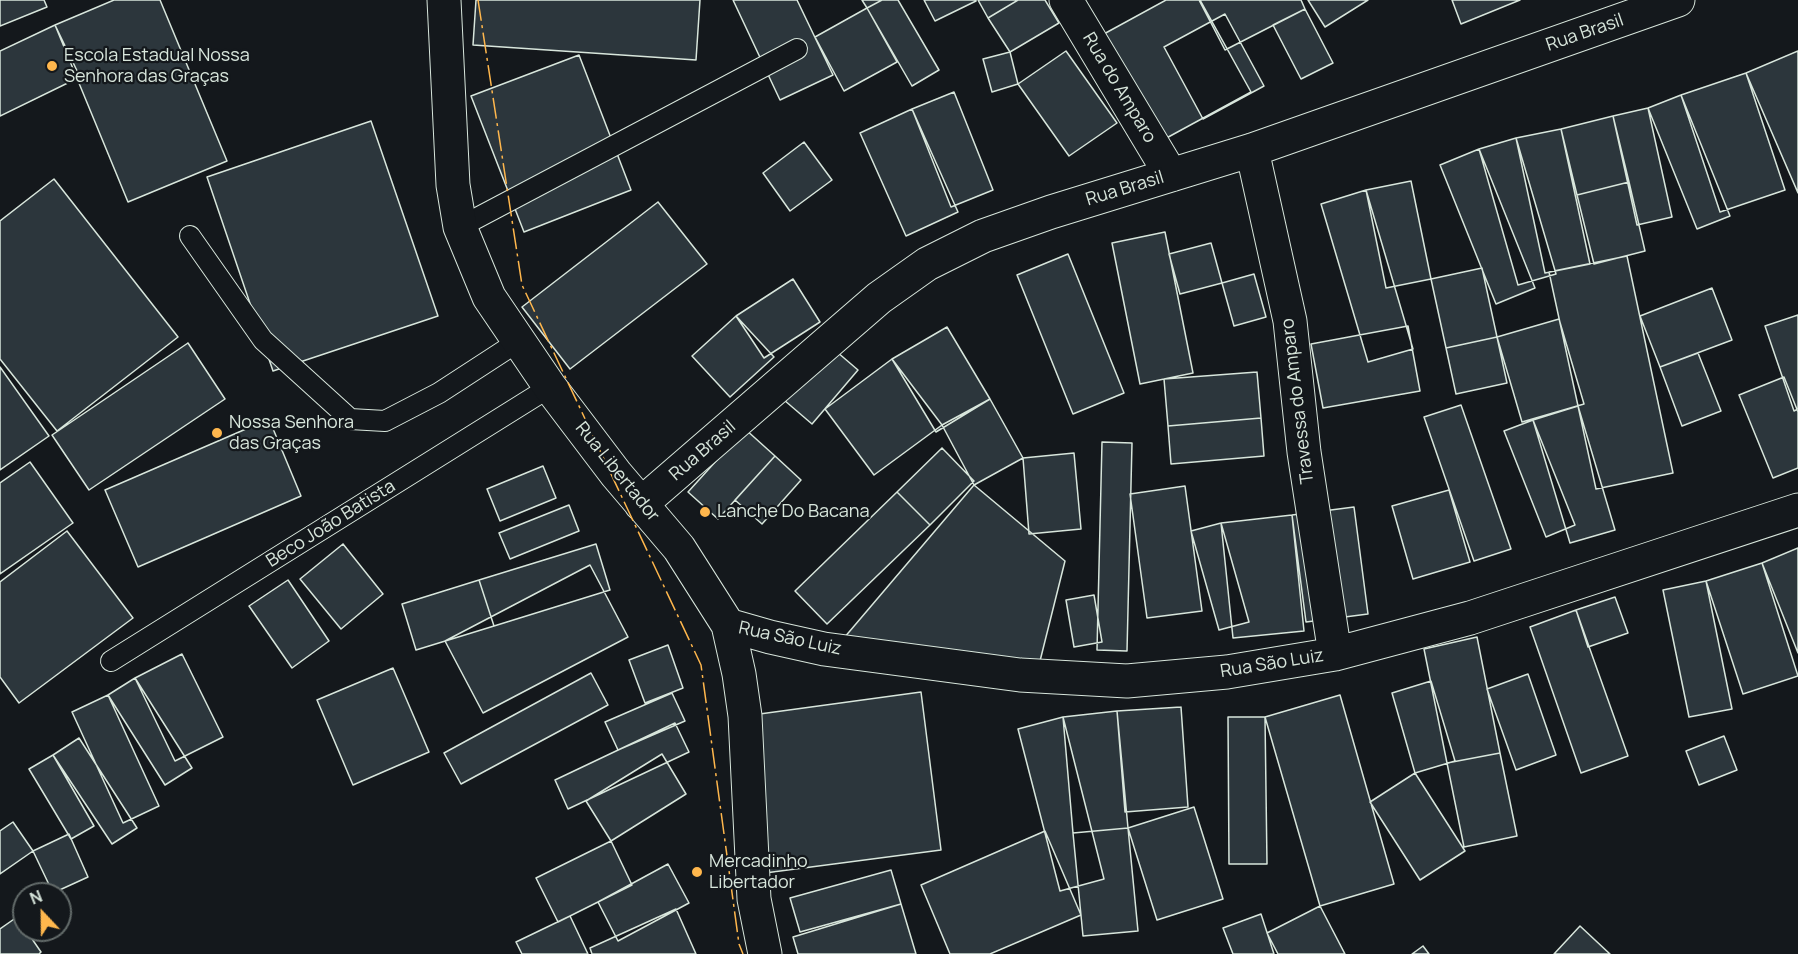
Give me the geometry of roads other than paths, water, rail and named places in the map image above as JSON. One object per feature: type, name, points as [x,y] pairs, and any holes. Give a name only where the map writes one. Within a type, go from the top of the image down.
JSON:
[{"type":"street","name":"Rua Libertador","points":[[444,0],[453,185],[460,227],[489,297],[550,387],[616,474],[680,548],[728,625],[739,674],[745,716],[754,899],[765,954]]},
{"type":"street","name":"Rua do Amparo","points":[[1066,0],[1171,176]]},
{"type":"street","name":"Rua Brasil","points":[[641,504],[879,298],[927,264],[983,236],[1051,212],[1252,150],[1678,0]]},
{"type":"street","name":"Travessa do Amparo","points":[[1252,150],[1290,321],[1304,452],[1335,654]]},
{"type":"street","name":"Rua São Luiz","points":[[728,625],[824,649],[1020,675],[1127,681],[1227,672],[1335,654],[1470,618],[1798,510]]},
{"type":"lane","points":[[460,227],[797,49]]},
{"type":"lane","points":[[190,236],[263,340],[350,418],[385,421],[439,393],[519,341]]},
{"type":"lane","name":"Beco João Batista","points":[[111,661],[550,387]]},
{"type":"place","name":"Escola Estadual Nossa Senhora das Graças","points":[[52,66]]},
{"type":"place","name":"Nossa Senhora das Graças","points":[[217,433]]},
{"type":"place","name":"Lanche Do Bacana","points":[[705,512]]},
{"type":"place","name":"Mercadinho Libertador","points":[[697,872]]}]
